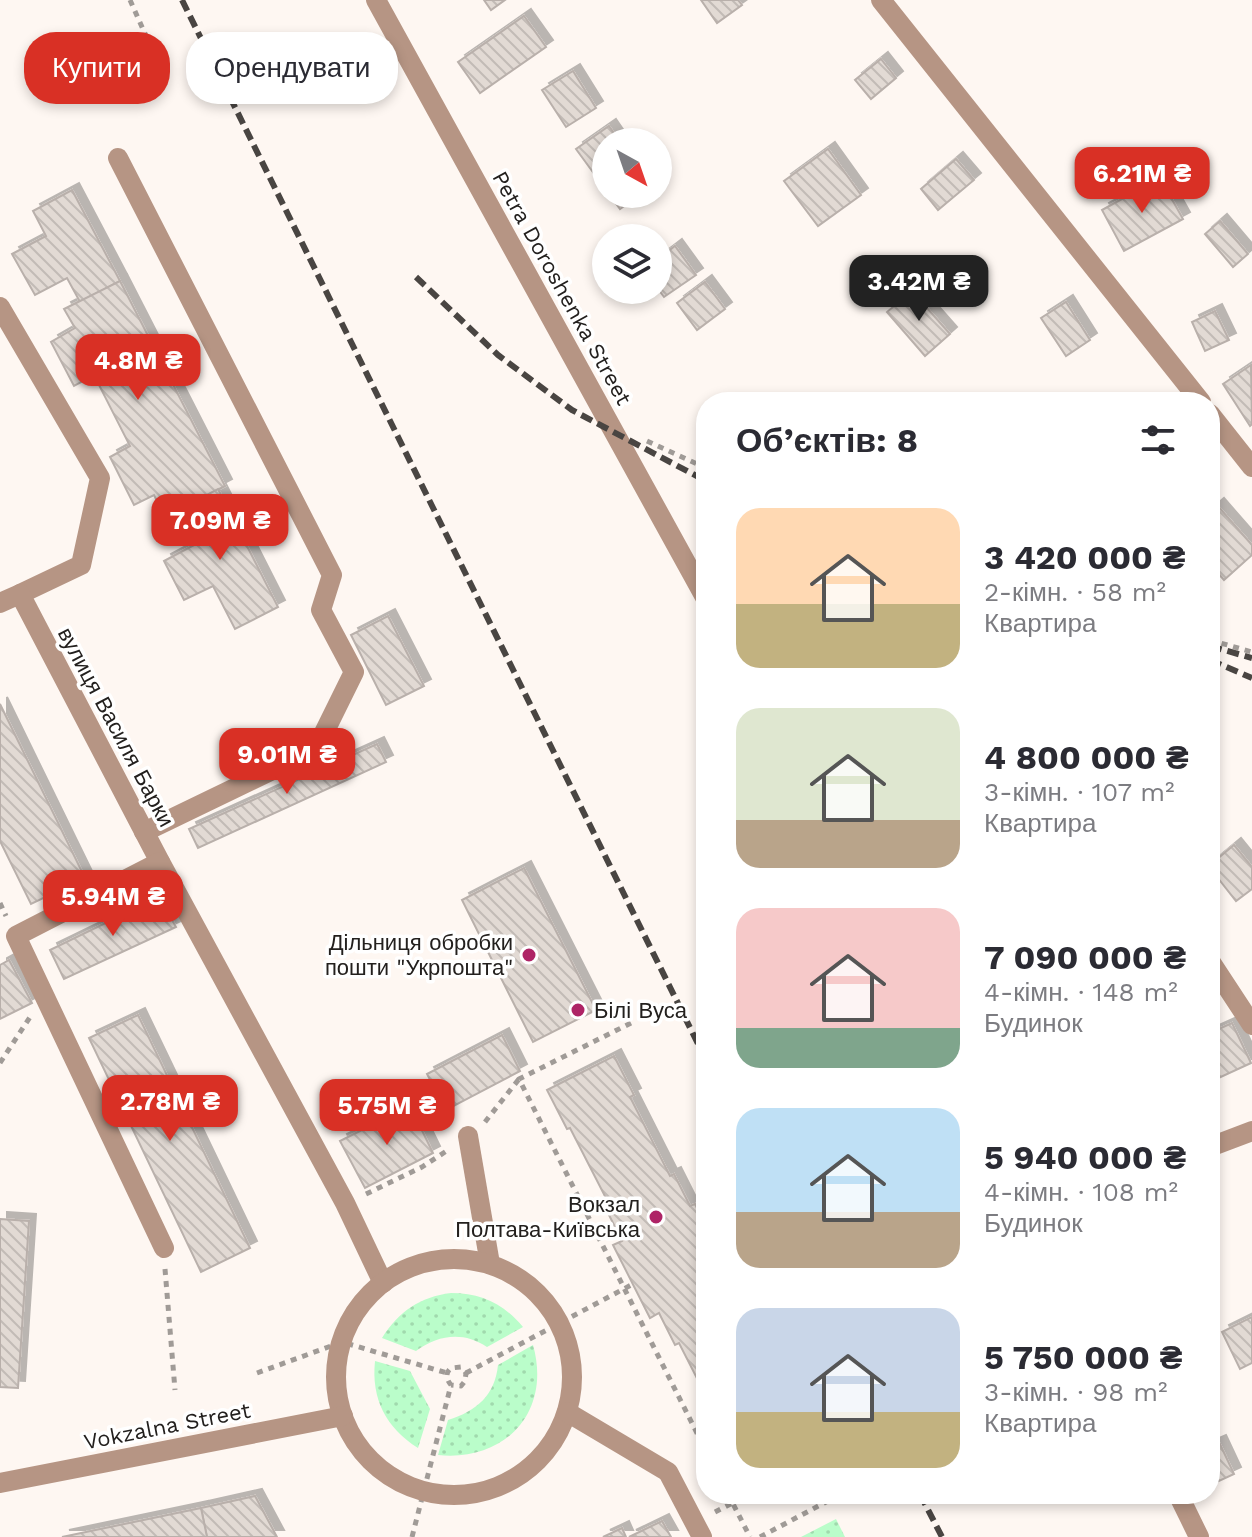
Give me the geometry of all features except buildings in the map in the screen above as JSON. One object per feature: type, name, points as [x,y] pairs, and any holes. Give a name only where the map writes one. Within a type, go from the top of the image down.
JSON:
[{"type":"street","name":"Petra Doroshenka Street","points":[[376,0],[696,581]]},
{"type":"street","points":[[881,0],[1193,392]]},
{"type":"street","points":[[118,158],[332,575],[321,610],[354,672],[316,749],[144,832]]},
{"type":"street","points":[[0,307],[100,478],[81,565],[0,603]]},
{"type":"street","points":[[1220,427],[1252,467]]},
{"type":"street","name":"вулиця Василя Барки","points":[[20,594],[160,862],[345,1203],[383,1283]]},
{"type":"street","points":[[160,862],[16,936],[164,1248]]},
{"type":"street","points":[[1220,976],[1252,1025]]},
{"type":"street","points":[[1220,1143],[1252,1131]]},
{"type":"street","points":[[468,1136],[490,1264]]},
{"type":"street","points":[[453,1259],[490,1264],[507,1271],[538,1293],[560,1323],[572,1367],[572,1390],[567,1412],[558,1434],[545,1452],[510,1481],[467,1494],[423,1491],[405,1484],[374,1464],[351,1434],[343,1416],[337,1379],[342,1342],[358,1309],[383,1283],[416,1266],[434,1261],[453,1259]]},
{"type":"street","points":[[567,1412],[668,1472],[702,1537]]},
{"type":"street","name":"Vokzalna Street","points":[[0,1483],[343,1416]]},
{"type":"street","points":[[1183,1504],[1199,1537]]},
{"type":"path","points":[[130,0],[144,32]]},
{"type":"path","points":[[638,436],[696,463]]},
{"type":"path","points":[[1220,643],[1252,652]]},
{"type":"path","points":[[0,1063],[44,996]]},
{"type":"path","points":[[345,1203],[422,1167],[481,1127],[519,1079],[631,1023]]},
{"type":"path","points":[[519,1079],[696,1431]]},
{"type":"path","points":[[164,1248],[175,1390]]},
{"type":"path","points":[[466,1373],[633,1284]]},
{"type":"path","points":[[257,1373],[342,1342],[447,1373]]},
{"type":"path","points":[[412,1537],[451,1385],[447,1373],[457,1366],[466,1373]]},
{"type":"path","points":[[451,1385],[461,1386],[466,1373]]},
{"type":"path","points":[[733,1504],[750,1537]]},
{"type":"path","points":[[760,1537],[774,1534],[824,1504]]},
{"type":"green space","points":[[451,1293],[491,1301],[523,1327],[487,1347],[469,1339],[451,1337],[433,1341],[416,1351],[382,1338],[411,1307]]},
{"type":"green space","points":[[533,1345],[537,1369],[536,1391],[529,1411],[518,1428],[503,1441],[484,1450],[462,1455],[438,1455],[448,1420],[476,1407],[489,1393],[498,1365]]},
{"type":"green space","points":[[375,1361],[410,1371],[430,1409],[418,1448],[397,1431],[383,1411],[376,1388]]},
{"type":"green space","points":[[836,1519],[845,1537],[801,1537]]},
{"type":"railway","points":[[182,0],[696,1040]]},
{"type":"railway","points":[[416,277],[498,355],[572,410],[696,476]]},
{"type":"railway","points":[[1220,649],[1252,658]]},
{"type":"railway","points":[[1220,664],[1252,678]]},
{"type":"railway","points":[[925,1504],[942,1537]]},
{"type":"place","name":"Дільниця обробки пошти \"Укрпошта\"","points":[[529,955]]},
{"type":"place","name":"Білі Вуса","points":[[578,1010]]},
{"type":"place","name":"Вокзал Полтава-Київська","points":[[656,1217]]}]
